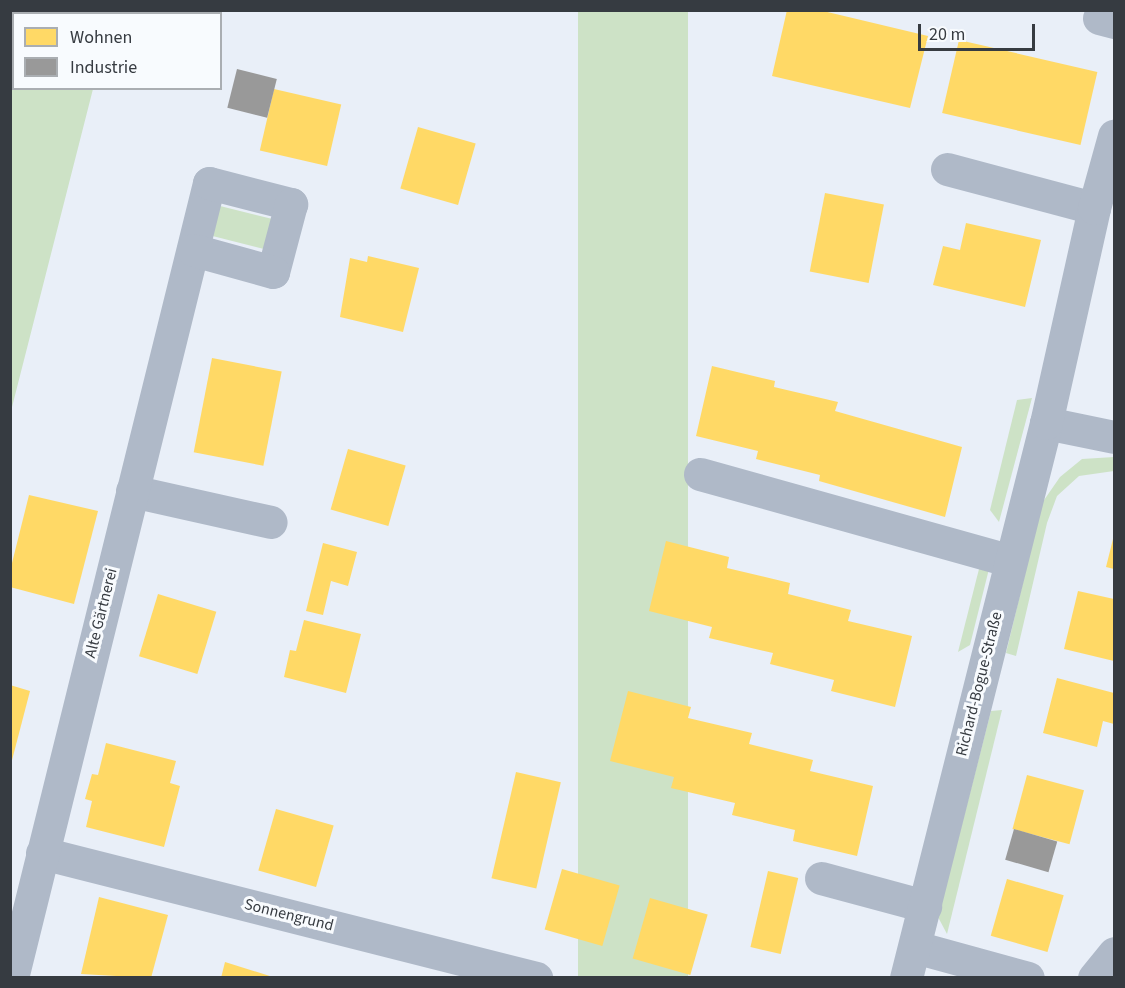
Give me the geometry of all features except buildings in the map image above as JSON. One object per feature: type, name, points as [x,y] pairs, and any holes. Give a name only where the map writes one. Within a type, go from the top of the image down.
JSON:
[{"type":"street","name":"Richard-Bogue-Straße","points":[[1028,978],[910,962],[1009,560],[1046,423],[1094,208],[1114,136]]},
{"type":"street","points":[[947,169],[1094,208]]},
{"type":"street","name":"Alte Gärtnerei","points":[[12,978],[193,250]]},
{"type":"street","points":[[1046,423],[1114,437]]},
{"type":"street","points":[[700,474],[1009,560]]},
{"type":"street","points":[[132,491],[271,522]]},
{"type":"street","name":"Sonnengrund","points":[[42,853],[536,978]]},
{"type":"street","points":[[821,878],[925,906]]},
{"type":"street","points":[[1094,978],[1114,953]]},
{"type":"green space","points":[[11,10],[113,11],[12,12],[12,90],[93,90],[11,411]]},
{"type":"green space","points":[[578,11],[688,11],[688,978],[578,978]]},
{"type":"green space","points":[[220,206],[271,219],[264,249],[213,236]]},
{"type":"green space","points":[[1032,398],[999,522],[990,510],[1017,400]]},
{"type":"green space","points":[[1114,457],[1114,471],[1079,476],[1057,496],[1047,523],[1016,656],[1006,653],[1042,503],[1060,477],[1082,459]]},
{"type":"green space","points":[[980,565],[990,565],[970,645],[958,652]]},
{"type":"green space","points":[[1002,710],[947,934],[938,917],[991,711]]}]
